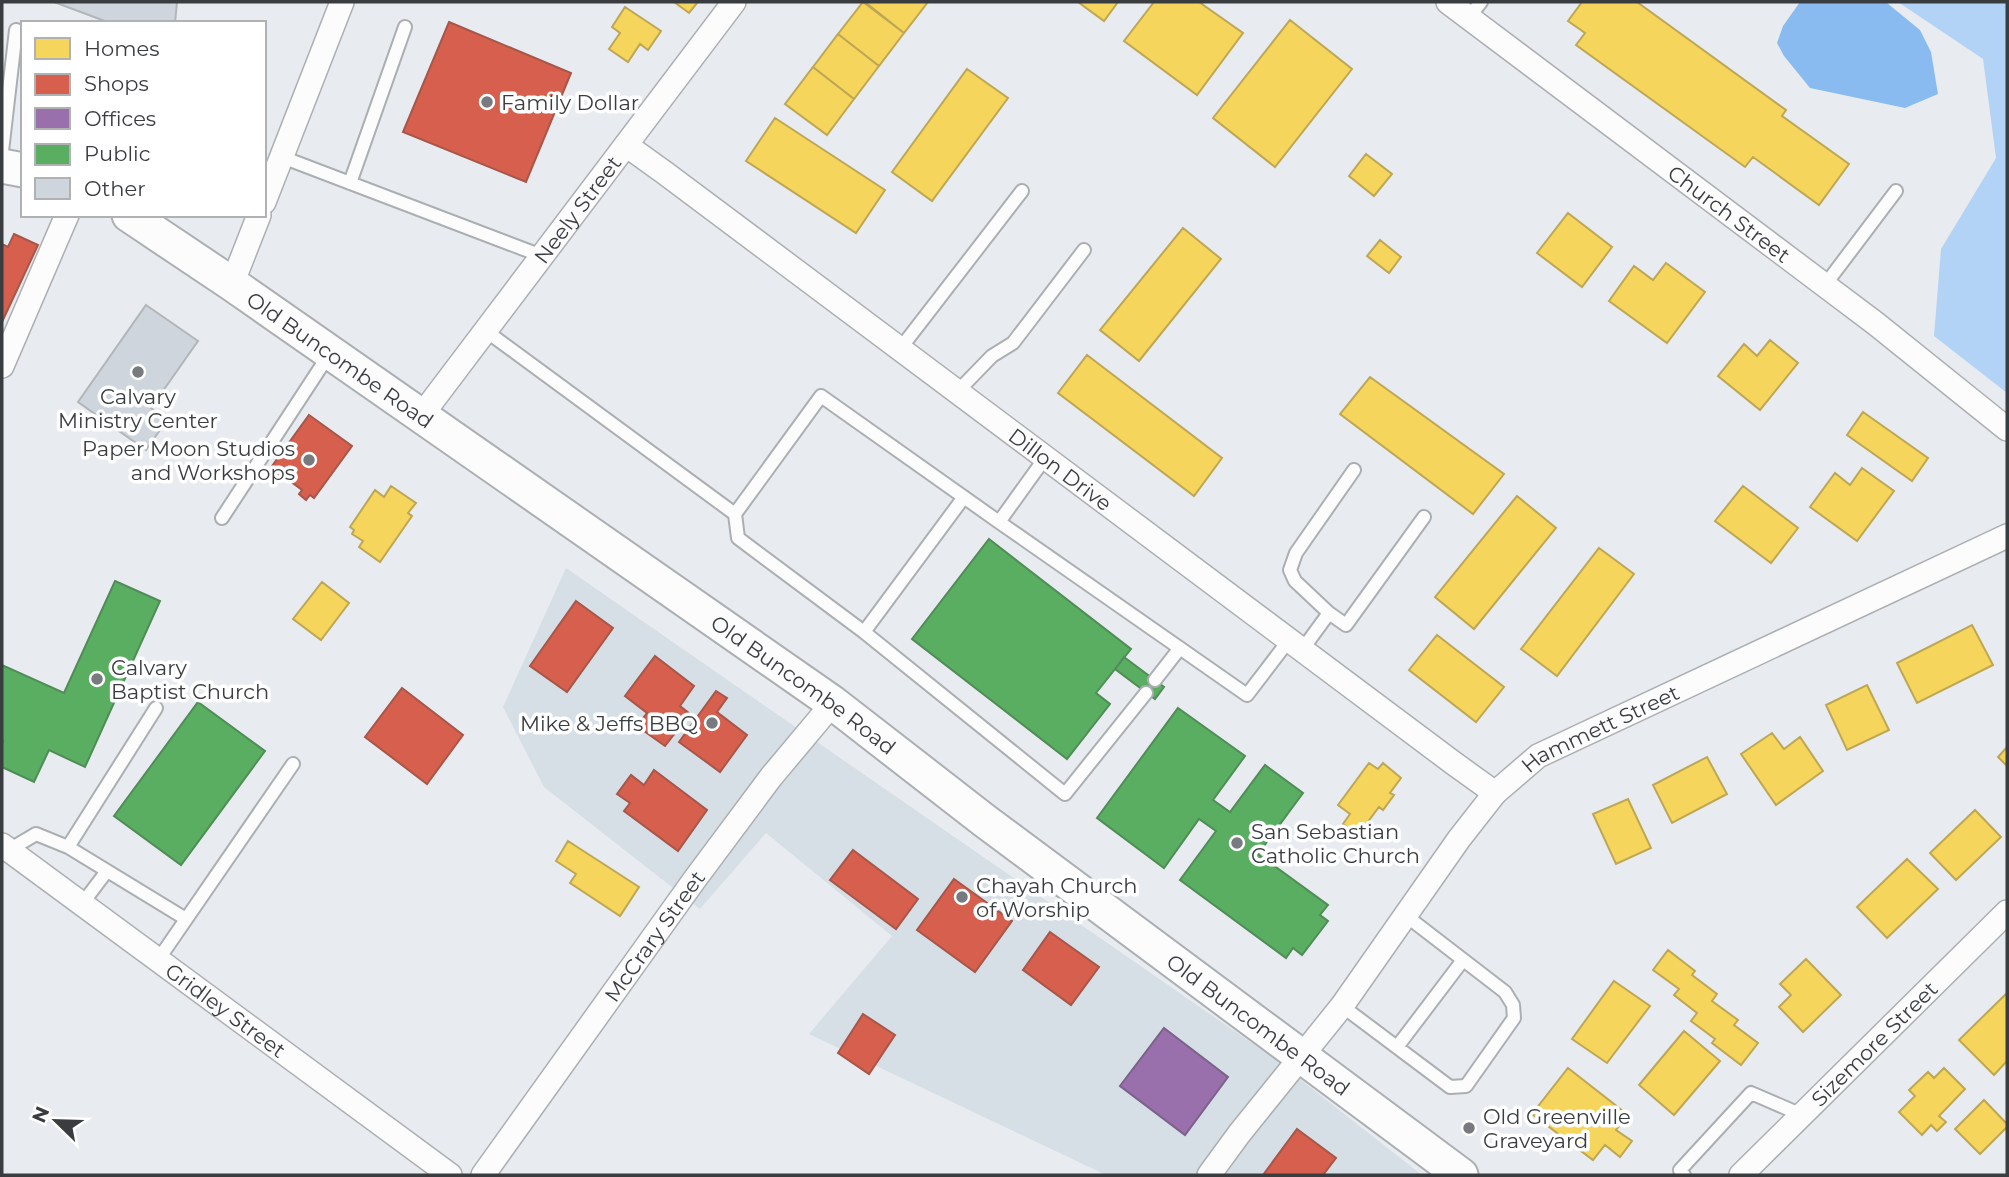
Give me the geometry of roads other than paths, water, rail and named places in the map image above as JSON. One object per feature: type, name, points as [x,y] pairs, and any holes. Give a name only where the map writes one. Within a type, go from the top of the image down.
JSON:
[{"type":"street","points":[[266,195],[342,2]]},
{"type":"street","name":"Neely Street","points":[[421,416],[734,2]]},
{"type":"street","name":"Church Street","points":[[1448,2],[1475,9],[2007,429]]},
{"type":"street","name":"Dillon Drive","points":[[626,145],[1496,793]]},
{"type":"street","points":[[2,166],[21,170]]},
{"type":"street","points":[[2,366],[66,217]]},
{"type":"street","points":[[232,284],[257,217]]},
{"type":"street","name":"Old Buncombe Road","points":[[148,224],[833,703],[985,821],[1461,1175]]},
{"type":"street","name":"Hammett Street","points":[[1209,1175],[1239,1133],[1342,1006],[1459,839],[1496,793],[1538,756],[2007,536]]},
{"type":"street","name":"McCrary Street","points":[[483,1175],[695,879],[771,777],[833,703]]},
{"type":"street","name":"Gridley Street","points":[[6,847],[450,1175]]},
{"type":"street","name":"Sizemore Street","points":[[1741,1175],[2007,912]]},
{"type":"lane","points":[[349,183],[405,27]]},
{"type":"lane","points":[[2,151],[5,93],[16,30],[21,31]]},
{"type":"lane","points":[[282,157],[542,256]]},
{"type":"lane","points":[[900,349],[1022,191]]},
{"type":"lane","points":[[1825,285],[1896,191]]},
{"type":"lane","points":[[957,391],[992,356],[1013,343],[1084,250]]},
{"type":"lane","points":[[486,331],[735,514]]},
{"type":"lane","points":[[222,518],[330,353]]},
{"type":"lane","points":[[1146,692],[1065,794],[864,632],[738,538],[735,514],[821,397],[1247,695],[1329,613]]},
{"type":"lane","points":[[999,522],[1045,458]]},
{"type":"lane","points":[[1354,470],[1296,553],[1290,570],[1295,582],[1346,625],[1424,517]]},
{"type":"lane","points":[[864,632],[964,498]]},
{"type":"lane","points":[[1155,680],[1180,648]]},
{"type":"lane","points":[[68,848],[156,708]]},
{"type":"lane","points":[[158,960],[293,764]]},
{"type":"lane","points":[[6,847],[36,834],[68,848],[186,919]]},
{"type":"lane","points":[[82,904],[107,871]]},
{"type":"lane","points":[[1342,1006],[1450,1087],[1466,1086],[1514,1018],[1513,1005],[1505,992],[1405,915]]},
{"type":"lane","points":[[1397,1046],[1463,960]]},
{"type":"lane","points":[[1684,1175],[1680,1171],[1751,1093],[1802,1115]]},
{"type":"place","name":"Family Dollar","points":[[487,102]]},
{"type":"place","name":"Calvary Ministry Center","points":[[138,372]]},
{"type":"place","name":"Paper Moon Studios and Workshops","points":[[309,460]]},
{"type":"place","name":"Calvary Baptist Church","points":[[97,679]]},
{"type":"place","name":"Mike & Jeffs BBQ","points":[[712,723]]},
{"type":"place","name":"San Sebastian Catholic Church","points":[[1237,843]]},
{"type":"place","name":"Chayah Church of Worship","points":[[962,897]]},
{"type":"place","name":"Old Greenville Graveyard","points":[[1469,1128]]}]
